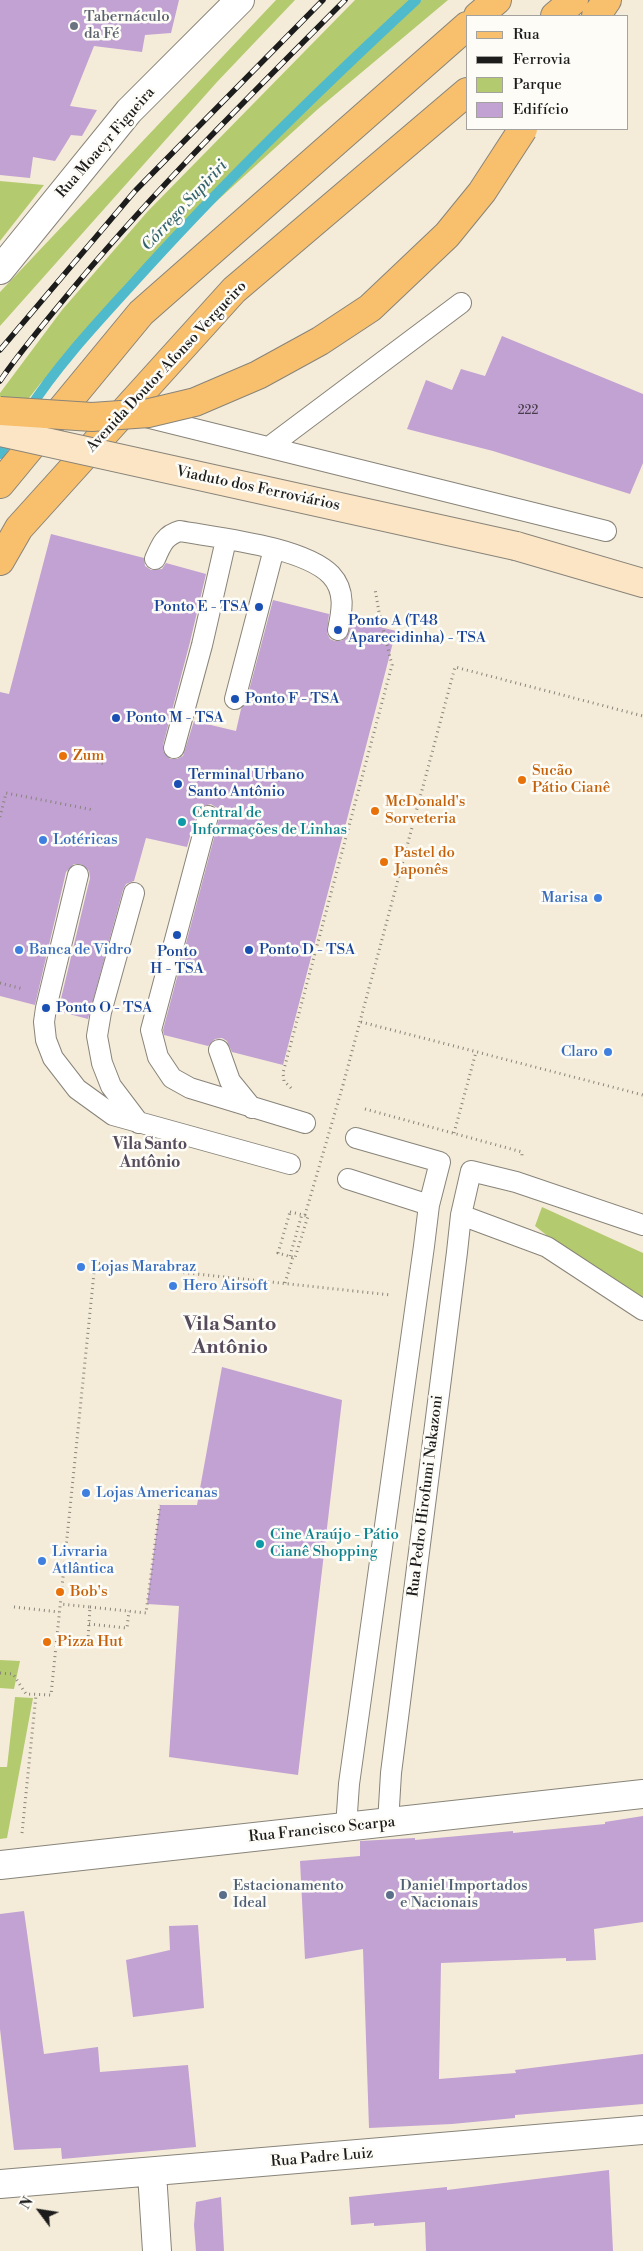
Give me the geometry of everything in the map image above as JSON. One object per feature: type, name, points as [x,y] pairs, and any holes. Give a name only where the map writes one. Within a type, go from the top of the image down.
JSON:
[{"type":"main road","points":[[479,15],[497,0]]},
{"type":"main road","points":[[556,15],[574,0]]},
{"type":"main road","points":[[597,15],[607,0]]},
{"type":"main road","points":[[0,484],[141,313],[466,27]]},
{"type":"main road","name":"Avenida Doutor Afonso Vergueiro","points":[[0,561],[19,528],[234,290],[466,93]]},
{"type":"main road","points":[[0,411],[92,417],[149,413],[195,402],[258,375],[320,341],[370,308],[447,235],[482,192],[522,130]]},
{"type":"main road","name":"Viaduto dos Ferroviários","points":[[0,432],[516,546],[643,583]]},
{"type":"street","name":"Rua Moacyr Figueira","points":[[0,270],[129,111],[240,0]]},
{"type":"street","name":"Rua Francisco Scarpa","points":[[10,1864],[643,1794]]},
{"type":"street","name":"Rua Padre Luiz","points":[[0,2184],[152,2173],[643,2130]]},
{"type":"street","points":[[152,2173],[157,2251]]},
{"type":"lane","points":[[269,447],[461,303]]},
{"type":"lane","points":[[125,411],[606,532]]},
{"type":"lane","points":[[155,560],[162,543],[171,533],[180,531],[274,549],[319,565],[332,576],[340,593],[342,603],[338,630]]},
{"type":"lane","points":[[174,748],[202,645],[226,540]]},
{"type":"lane","points":[[236,700],[274,549]]},
{"type":"lane","points":[[208,816],[151,1030],[158,1057],[172,1078],[190,1088],[305,1123]]},
{"type":"lane","points":[[78,875],[44,1022],[46,1040],[53,1058],[77,1089],[113,1115],[290,1164]]},
{"type":"lane","points":[[134,893],[101,1012],[97,1036],[102,1063],[111,1086],[139,1123]]},
{"type":"lane","points":[[219,1050],[230,1081],[252,1108]]},
{"type":"lane","points":[[346,1827],[349,1784],[430,1205],[440,1162],[356,1138]]},
{"type":"lane","name":"Rua Pedro Hirofumi Nakazoni","points":[[388,1823],[391,1774],[462,1216],[471,1171],[516,1182]]},
{"type":"lane","points":[[348,1179],[430,1205]]},
{"type":"lane","points":[[516,1182],[643,1225]]},
{"type":"lane","points":[[462,1216],[547,1247],[643,1310]]},
{"type":"path","points":[[297,1090],[286,1085],[283,1073],[392,665],[379,612],[376,589]]},
{"type":"path","points":[[304,1215],[362,1022],[455,667],[643,716]]},
{"type":"path","points":[[92,761],[105,764]]},
{"type":"path","points":[[0,817],[6,793],[94,810]]},
{"type":"path","points":[[0,983],[27,990]]},
{"type":"path","points":[[362,1022],[643,1095]]},
{"type":"path","points":[[454,1133],[476,1052]]},
{"type":"path","points":[[366,1108],[522,1152],[516,1182]]},
{"type":"path","points":[[290,1212],[304,1215],[308,1216],[295,1258],[278,1253],[290,1212]]},
{"type":"path","points":[[285,1283],[291,1257]]},
{"type":"path","points":[[0,1673],[13,1674],[26,1694],[51,1695],[95,1263],[391,1295]]},
{"type":"path","points":[[60,1604],[146,1613],[160,1505]]},
{"type":"path","points":[[14,1607],[60,1612]]},
{"type":"path","points":[[57,1637],[88,1640],[90,1607]]},
{"type":"path","points":[[88,1624],[127,1628],[129,1611]]},
{"type":"path","points":[[10,1864],[36,1695]]},
{"type":"green space","points":[[276,0],[295,0],[217,82],[0,326],[0,292]]},
{"type":"green space","points":[[355,0],[448,0],[318,109],[187,228],[40,384],[0,435],[0,393],[62,310],[148,211]]},
{"type":"green space","points":[[0,181],[44,185],[0,241]]},
{"type":"green space","points":[[542,1207],[643,1253],[643,1300],[564,1249],[535,1226]]},
{"type":"green space","points":[[0,1660],[20,1661],[14,1689],[0,1688]]},
{"type":"green space","points":[[15,1697],[33,1698],[7,1838],[0,1839],[0,1767],[7,1767]]},
{"type":"building","points":[[0,0],[179,0],[171,33],[145,35],[142,52],[94,46],[70,106],[97,110],[82,136],[71,135],[55,161],[33,157],[30,178],[0,175]]},
{"type":"building","points":[[502,336],[643,394],[643,463],[630,494],[493,451],[407,429],[426,380],[452,390],[461,369],[485,376]]},
{"type":"building","name":"Terminal Urbano Santo Antônio","points":[[51,534],[144,558],[145,566],[151,570],[162,569],[166,563],[206,574],[163,745],[163,751],[170,759],[177,759],[183,756],[194,721],[236,731],[241,709],[246,702],[273,600],[329,614],[327,633],[330,639],[335,641],[341,641],[347,637],[352,620],[396,631],[283,1065],[232,1052],[227,1041],[222,1038],[215,1039],[208,1046],[164,1035],[163,1030],[219,819],[217,808],[211,804],[200,807],[197,812],[187,847],[146,838],[134,881],[126,884],[123,890],[88,1019],[58,1011],[90,878],[89,871],[81,864],[74,864],[66,872],[35,1005],[0,996],[0,692],[9,694]]},
{"type":"building","name":"Cine Araújo - Pátio Cianê Shopping","points":[[222,1367],[342,1400],[298,1775],[169,1757],[179,1606],[147,1604],[160,1505],[197,1505]]},
{"type":"building","points":[[643,1816],[643,1922],[594,1929],[596,1960],[566,1961],[566,1958],[441,1963],[439,2079],[516,2073],[515,2070],[643,2054],[643,2104],[515,2115],[515,2118],[452,2124],[369,2128],[363,1949],[305,1959],[300,1861],[360,1856],[360,1841],[415,1838],[415,1840],[513,1831],[513,1833],[605,1824],[605,1822]]},
{"type":"building","points":[[24,1911],[44,2054],[98,2047],[100,2072],[188,2065],[196,2147],[62,2159],[61,2148],[14,2150],[0,2029],[0,1914]]},
{"type":"building","points":[[198,1925],[204,2008],[133,2017],[126,1960],[170,1950],[169,1926]]},
{"type":"building","points":[[609,2170],[613,2251],[426,2251],[425,2222],[374,2226],[374,2223],[351,2225],[349,2197],[447,2187],[447,2190]]},
{"type":"building","points":[[221,2197],[224,2251],[196,2251],[194,2225],[196,2202]]},
{"type":"waterway","name":"Córrego Supiriri","points":[[28,411],[79,344],[169,244],[308,102],[416,0]]},
{"type":"waterway","name":"Córrego Supiriri","points":[[0,454],[12,436]]},
{"type":"railway","points":[[0,350],[135,191],[323,0]]},
{"type":"railway","points":[[0,381],[65,298],[132,220],[345,0]]},
{"type":"place","name":"Tabernáculo da Fé","points":[[74,26]]},
{"type":"place","name":"Ponto E - TSA","points":[[259,607]]},
{"type":"place","name":"Ponto A (T48 Aparecidinha) - TSA","points":[[338,630]]},
{"type":"place","name":"Ponto F - TSA","points":[[235,699]]},
{"type":"place","name":"Ponto M - TSA","points":[[116,718]]},
{"type":"place","name":"Zum","points":[[63,756]]},
{"type":"place","name":"Sucão Pátio Cianê","points":[[522,780]]},
{"type":"place","name":"Terminal Urbano Santo Antônio","points":[[178,784]]},
{"type":"place","name":"McDonald's Sorveteria","points":[[375,811]]},
{"type":"place","name":"Central de Informações de Linhas","points":[[182,822]]},
{"type":"place","name":"Lotéricas","points":[[43,840]]},
{"type":"place","name":"Pastel do Japonês","points":[[384,862]]},
{"type":"place","name":"Marisa","points":[[598,898]]},
{"type":"place","name":"Ponto H - TSA","points":[[177,935]]},
{"type":"place","name":"Banca de Vidro","points":[[19,950]]},
{"type":"place","name":"Ponto D - TSA","points":[[249,950]]},
{"type":"place","name":"Ponto O - TSA","points":[[46,1008]]},
{"type":"place","name":"Claro","points":[[608,1052]]},
{"type":"place","name":"Lojas Marabraz","points":[[81,1267]]},
{"type":"place","name":"Hero Airsoft","points":[[173,1286]]},
{"type":"place","name":"Lojas Americanas","points":[[86,1493]]},
{"type":"place","name":"Cine Araújo - Pátio Cianê Shopping","points":[[260,1544]]},
{"type":"place","name":"Livraria Atlântica","points":[[42,1561]]},
{"type":"place","name":"Bob's","points":[[60,1592]]},
{"type":"place","name":"Pizza Hut","points":[[47,1642]]},
{"type":"place","name":"Estacionamento Ideal","points":[[223,1895]]},
{"type":"place","name":"Daniel Importados e Nacionais","points":[[390,1895]]},
{"type":"district","name":"Vila Santo Antônio","points":[[150,1154]]},
{"type":"district","name":"Vila Santo Antônio","points":[[230,1336]]}]
